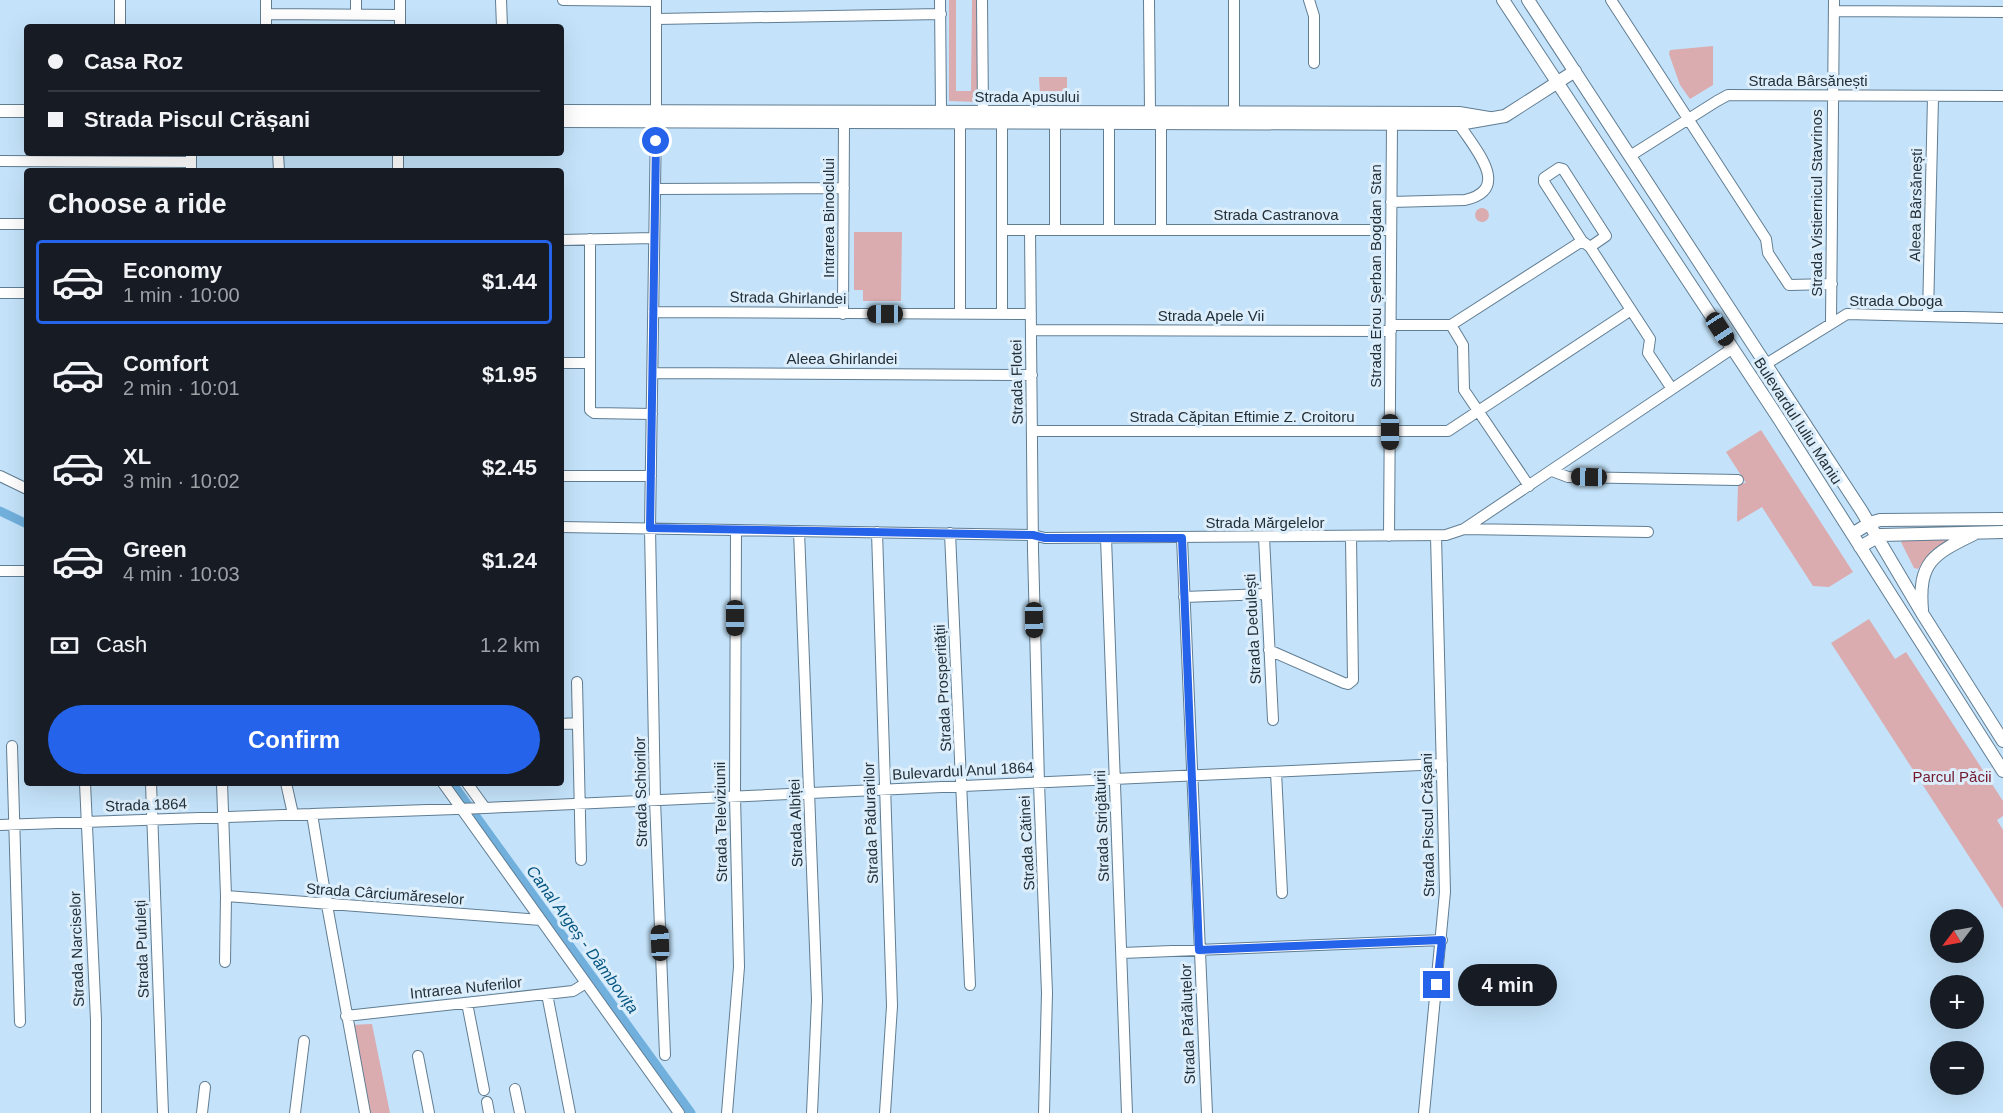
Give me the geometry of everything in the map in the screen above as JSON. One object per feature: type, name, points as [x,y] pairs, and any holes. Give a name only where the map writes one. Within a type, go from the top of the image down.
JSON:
[{"type":"main road","name":"Bulevardul Iuliu Maniu","points":[[1503,0],[1733,348],[2003,771]]},
{"type":"main road","name":"Bulevardul Iuliu Maniu","points":[[1528,0],[1870,523],[1922,613],[2003,741]]},
{"type":"main road","name":"Strada Apusului","points":[[960,117],[982,112],[1109,117],[1493,119],[1509,114],[1575,70]]},
{"type":"main road","points":[[0,111],[24,111]]},
{"type":"main road","name":"Strada Apusului","points":[[564,111],[656,116],[960,117],[1002,122],[1055,123],[1109,117]]},
{"type":"main road","name":"Strada Apusului","points":[[1157,116],[1234,112],[1392,118]]},
{"type":"main road","name":"Strada Apusului","points":[[564,121],[656,116]]},
{"type":"main road","points":[[1852,534],[1880,520],[2003,519]]},
{"type":"main road","points":[[1922,613],[1921,582],[1927,567],[1944,549],[1978,532]]},
{"type":"main road","points":[[1860,547],[1878,536],[2003,532]]},
{"type":"street","points":[[120,0],[120,24]]},
{"type":"street","points":[[266,0],[266,24]]},
{"type":"street","points":[[356,0],[356,14]]},
{"type":"street","points":[[400,0],[400,24]]},
{"type":"street","points":[[501,0],[502,24]]},
{"type":"street","points":[[563,0],[656,0],[650,528]]},
{"type":"street","points":[[940,0],[941,117]]},
{"type":"street","points":[[982,0],[982,112]]},
{"type":"street","points":[[1149,0],[1157,116],[1161,230]]},
{"type":"street","points":[[1234,0],[1234,112]]},
{"type":"street","points":[[1309,0],[1314,16],[1314,63]]},
{"type":"street","points":[[1611,0],[1766,239],[1768,253],[1789,285],[1832,284]]},
{"type":"street","name":"Strada Vistiernicul Stavrinos","points":[[1831,322],[1834,5],[2003,12]]},
{"type":"street","points":[[267,14],[400,15]]},
{"type":"street","points":[[657,18],[940,14]]},
{"type":"street","name":"Strada Bârsănești","points":[[1630,156],[1728,95],[2003,96]]},
{"type":"street","name":"Aleea Bârsănești","points":[[1928,315],[1933,97]]},
{"type":"street","name":"Intrarea Binoclului","points":[[843,314],[844,117]]},
{"type":"street","name":"Strada Apusului","points":[[960,117],[960,314]]},
{"type":"street","points":[[1109,117],[1109,230]]},
{"type":"street","name":"Strada Erou Șerban Bogdan Stan","points":[[1389,536],[1392,118]]},
{"type":"street","points":[[1391,202],[1465,200],[1475,198],[1486,190],[1489,184],[1488,171],[1460,118]]},
{"type":"street","points":[[1002,122],[1002,314]]},
{"type":"street","points":[[1054,230],[1055,123]]},
{"type":"street","points":[[0,161],[191,162]]},
{"type":"street","points":[[1529,486],[1464,390],[1463,345],[1451,325],[1586,244],[1606,236],[1561,168],[1544,178],[1544,182],[1586,244],[1631,310],[1650,339],[1648,353],[1672,389]]},
{"type":"street","points":[[655,189],[844,188]]},
{"type":"street","points":[[0,224],[24,224]]},
{"type":"street","name":"Strada Castranova","points":[[1002,230],[1391,230]]},
{"type":"street","name":"Strada Flotei","points":[[1030,230],[1033,535]]},
{"type":"street","points":[[564,240],[654,238]]},
{"type":"street","points":[[590,239],[590,408],[592,412],[652,414]]},
{"type":"street","points":[[0,293],[24,293]]},
{"type":"street","name":"Strada Căpitan Eftimie Z. Croitoru","points":[[1032,431],[1448,431],[1631,310]]},
{"type":"street","name":"Strada Ghirlandei","points":[[653,312],[1031,314]]},
{"type":"street","name":"Strada Oboga","points":[[1766,364],[1831,322],[1852,313],[2003,318]]},
{"type":"street","name":"Strada Apele Vii","points":[[1031,330],[1390,328],[1451,325]]},
{"type":"street","name":"Strada Mărgelelor","points":[[564,527],[950,533],[1033,535],[1045,538],[1446,535],[1464,529],[1733,348]]},
{"type":"street","points":[[564,363],[590,363]]},
{"type":"street","name":"Aleea Ghirlandei","points":[[652,373],[1032,375]]},
{"type":"street","points":[[1552,471],[1568,477],[1738,480]]},
{"type":"street","points":[[0,476],[24,488]]},
{"type":"street","points":[[564,476],[651,476]]},
{"type":"street","name":"Strada Schiorilor","points":[[650,528],[655,800],[665,1055]]},
{"type":"street","name":"Strada Mărgelelor","points":[[1464,529],[1648,532]]},
{"type":"street","name":"Strada Televiziunii","points":[[727,1113],[739,967],[735,796],[736,530]]},
{"type":"street","name":"Strada Albiței","points":[[799,531],[817,1000],[812,1113]]},
{"type":"street","name":"Strada Pădurarilor","points":[[877,532],[892,1006],[885,1113]]},
{"type":"street","name":"Strada Prosperității","points":[[950,533],[963,786],[970,985]]},
{"type":"street","name":"Strada Cătinei","points":[[1033,535],[1047,982],[1044,1113]]},
{"type":"street","name":"Strada Piscul Crășani","points":[[1424,1113],[1446,892],[1436,536]]},
{"type":"street","name":"Strada Dedulești","points":[[1264,537],[1273,720]]},
{"type":"street","points":[[1269,650],[1344,683],[1348,684],[1353,680],[1351,537]]},
{"type":"street","name":"Strada Strigăturii","points":[[1106,538],[1127,1113]]},
{"type":"street","name":"Strada Părăluțelor","points":[[1182,538],[1207,1113]]},
{"type":"street","points":[[0,571],[24,571]]},
{"type":"street","points":[[1184,597],[1266,594]]},
{"type":"street","points":[[577,682],[581,860]]},
{"type":"street","points":[[564,724],[578,723]]},
{"type":"street","points":[[12,746],[20,1022]]},
{"type":"street","name":"Bulevardul Anul 1864","points":[[460,808],[1442,765]]},
{"type":"street","points":[[1276,772],[1282,893]]},
{"type":"street","name":"Strada Narciselor","points":[[85,786],[96,1020],[96,1113]]},
{"type":"street","name":"Strada Pufuleți","points":[[151,786],[163,1113]]},
{"type":"street","points":[[222,786],[226,896],[225,962]]},
{"type":"street","points":[[287,786],[293,814]]},
{"type":"street","points":[[444,786],[679,1113]]},
{"type":"street","points":[[469,786],[485,808]]},
{"type":"street","name":"Strada 1864","points":[[0,825],[460,808]]},
{"type":"street","points":[[312,814],[365,1113]]},
{"type":"street","name":"Strada Cârciumăreselor","points":[[226,896],[541,920]]},
{"type":"street","points":[[1122,953],[1442,940]]},
{"type":"street","name":"Intrarea Nuferilor","points":[[346,1016],[573,991],[586,983]]},
{"type":"street","points":[[547,994],[570,1113]]},
{"type":"street","points":[[467,1003],[484,1090]]},
{"type":"street","points":[[295,1113],[304,1041]]},
{"type":"street","points":[[418,1056],[429,1113]]},
{"type":"street","points":[[202,1113],[205,1087]]},
{"type":"street","points":[[515,1089],[520,1113]]},
{"type":"green space","points":[[949,0],[956,0],[956,91],[971,91],[972,0],[977,0],[977,102],[949,101]]},
{"type":"green space","points":[[1713,46],[1713,85],[1690,99],[1680,85],[1669,54],[1670,50]]},
{"type":"green space","points":[[1039,77],[1067,77],[1067,94],[1040,94]]},
{"type":"green space","points":[[1482,208],[1487,210],[1489,215],[1487,220],[1482,222],[1477,220],[1475,215],[1477,210]]},
{"type":"green space","points":[[854,232],[902,232],[901,301],[863,301],[863,290],[854,290]]},
{"type":"green space","points":[[1761,430],[1853,572],[1829,587],[1813,586],[1762,507],[1737,522],[1738,483],[1746,483],[1726,452]]},
{"type":"green space","points":[[1903,540],[1948,540],[1931,551],[1918,569],[1914,568],[1901,542]]},
{"type":"green space","name":"Parcul Păcii","points":[[1869,619],[1895,659],[1906,652],[2003,801],[2003,816],[1997,820],[2003,830],[2003,909],[1831,643]]},
{"type":"green space","points":[[372,1024],[390,1113],[368,1113],[350,1025]]},
{"type":"waterway","name":"Canal Argeș - Dâmbovița","points":[[0,511],[24,523]]},
{"type":"waterway","name":"Canal Argeș - Dâmbovița","points":[[454,786],[691,1113]]},
{"type":"route","points":[[656,141],[650,528],[1033,535],[1045,538],[1182,538],[1199,950],[1442,940],[1437,985]]}]
